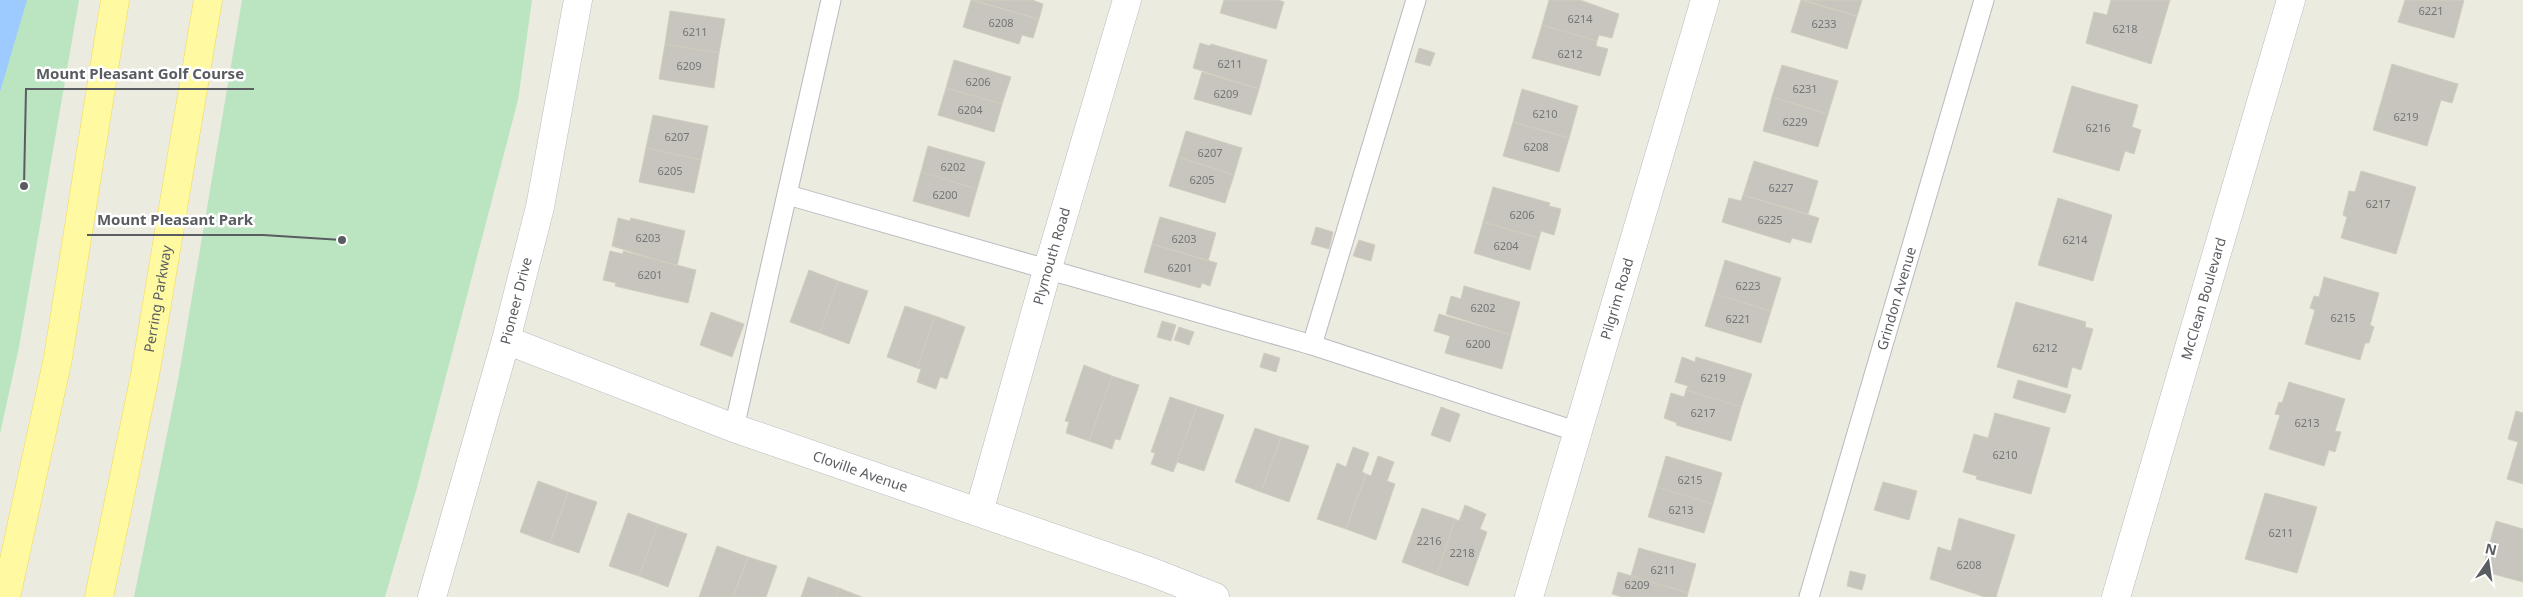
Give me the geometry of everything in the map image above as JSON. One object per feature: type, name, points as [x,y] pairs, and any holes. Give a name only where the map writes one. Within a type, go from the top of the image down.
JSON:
[{"type":"main road","points":[[6,597],[58,358],[114,0]]},
{"type":"main road","name":"Perring Parkway","points":[[99,597],[145,375],[208,0]]},
{"type":"street","name":"Pioneer Drive","points":[[432,597],[506,340],[540,207],[578,0]]},
{"type":"street","name":"Plymouth Road","points":[[979,512],[1046,271],[1126,0]]},
{"type":"street","name":"Pilgrim Road","points":[[1529,597],[1705,0]]},
{"type":"street","name":"McClean Boulevard","points":[[2116,597],[2291,0]]},
{"type":"street","name":"Cloville Avenue","points":[[506,340],[734,428],[1152,572],[1215,597]]},
{"type":"lane","points":[[734,428],[788,195],[830,0]]},
{"type":"lane","points":[[1312,345],[1416,0]]},
{"type":"lane","name":"Grindon Avenue","points":[[1809,597],[1984,0]]},
{"type":"lane","points":[[788,195],[1046,271],[1312,345],[1578,432]]},
{"type":"green space","points":[[0,0],[79,0],[19,347],[0,434]]},
{"type":"green space","points":[[242,0],[532,0],[518,100],[416,491],[385,597],[134,597],[178,380]]},
{"type":"water","points":[[0,0],[27,0],[0,92]]},
{"type":"building","points":[[971,0],[1039,19],[1033,38],[1022,35],[1019,44],[963,27]]},
{"type":"building","points":[[972,0],[1032,0],[1043,4],[1039,19]]},
{"type":"building","points":[[1224,0],[1278,0],[1284,2],[1276,29],[1220,13]]},
{"type":"building","points":[[1549,0],[1580,0],[1619,14],[1612,38],[1599,35],[1597,41],[1542,25]]},
{"type":"building","points":[[1801,0],[1857,16],[1847,49],[1791,32]]},
{"type":"building","points":[[1802,0],[1862,0],[1857,16]]},
{"type":"building","points":[[2111,0],[2170,0],[2151,64],[2086,43],[2094,12],[2107,15]]},
{"type":"building","points":[[2405,0],[2464,0],[2454,38],[2398,22]]},
{"type":"building","points":[[670,11],[725,19],[719,53],[665,44]]},
{"type":"building","points":[[1542,25],[1597,41],[1596,46],[1608,49],[1600,76],[1532,58]]},
{"type":"building","points":[[1200,43],[1210,46],[1211,44],[1267,60],[1259,89],[1193,68]]},
{"type":"building","points":[[665,44],[719,53],[714,88],[659,79]]},
{"type":"building","points":[[1419,48],[1435,53],[1430,66],[1415,62]]},
{"type":"building","points":[[954,60],[1011,77],[1002,104],[946,88]]},
{"type":"building","points":[[2392,64],[2458,84],[2452,103],[2441,100],[2427,146],[2373,130]]},
{"type":"building","points":[[1782,65],[1838,81],[1828,114],[1772,97]]},
{"type":"building","points":[[1202,72],[1259,89],[1251,115],[1194,99]]},
{"type":"building","points":[[2072,86],[2138,105],[2132,127],[2141,130],[2134,154],[2125,151],[2119,171],[2053,152]]},
{"type":"building","points":[[946,88],[1002,104],[994,132],[938,115]]},
{"type":"building","points":[[1522,89],[1578,106],[1569,138],[1513,122]]},
{"type":"building","points":[[1772,97],[1828,114],[1818,147],[1763,131]]},
{"type":"building","points":[[653,115],[708,126],[701,160],[646,148]]},
{"type":"building","points":[[1513,122],[1569,138],[1559,172],[1503,156]]},
{"type":"building","points":[[1186,131],[1242,148],[1234,175],[1178,157]]},
{"type":"building","points":[[928,146],[985,162],[977,189],[921,172]]},
{"type":"building","points":[[646,148],[701,160],[694,193],[639,182]]},
{"type":"building","points":[[1178,157],[1234,175],[1225,203],[1169,186]]},
{"type":"building","points":[[1754,161],[1818,181],[1808,214],[1743,195]]},
{"type":"building","points":[[2361,171],[2416,187],[2396,254],[2341,238],[2347,217],[2343,215],[2349,191],[2355,192]]},
{"type":"building","points":[[921,172],[977,189],[969,217],[913,201]]},
{"type":"building","points":[[1493,187],[1550,203],[1549,206],[1561,209],[1554,235],[1541,231],[1539,238],[1483,222]]},
{"type":"building","points":[[1743,195],[1819,218],[1811,243],[1792,238],[1790,243],[1722,222],[1729,198],[1741,201]]},
{"type":"building","points":[[2058,198],[2112,215],[2093,281],[2038,265]]},
{"type":"building","points":[[1160,217],[1216,233],[1208,261],[1152,244]]},
{"type":"building","points":[[618,218],[630,221],[631,218],[685,231],[677,266],[612,246]]},
{"type":"building","points":[[1483,222],[1539,238],[1530,270],[1474,253]]},
{"type":"building","points":[[1316,227],[1333,232],[1329,249],[1311,244]]},
{"type":"building","points":[[1359,240],[1375,245],[1371,261],[1353,256]]},
{"type":"building","points":[[1152,244],[1217,263],[1210,286],[1202,283],[1200,288],[1144,272]]},
{"type":"building","points":[[610,251],[623,254],[623,251],[696,270],[688,303],[615,286],[616,283],[603,280]]},
{"type":"building","points":[[1725,260],[1781,278],[1771,311],[1715,294]]},
{"type":"building","points":[[809,270],[838,281],[820,333],[790,322]]},
{"type":"building","points":[[2324,277],[2379,293],[2370,325],[2374,327],[2369,343],[2365,343],[2360,360],[2305,344],[2315,310],[2310,308],[2314,296],[2319,297]]},
{"type":"building","points":[[838,281],[868,291],[849,344],[820,333]]},
{"type":"building","points":[[1464,286],[1520,302],[1511,335],[1446,314],[1451,296],[1461,299]]},
{"type":"building","points":[[1715,294],[1771,311],[1761,343],[1705,326]]},
{"type":"building","points":[[2016,302],[2086,322],[2085,327],[2093,329],[2081,370],[2072,367],[2067,388],[1997,367]]},
{"type":"building","points":[[905,306],[935,316],[917,368],[887,357]]},
{"type":"building","points":[[711,312],[744,324],[732,357],[700,345]]},
{"type":"building","points":[[1439,314],[1511,335],[1502,369],[1445,353],[1450,336],[1434,331]]},
{"type":"building","points":[[935,316],[965,327],[947,379],[940,377],[936,389],[917,382],[921,369],[917,368]]},
{"type":"building","points":[[1162,321],[1176,325],[1171,341],[1157,337]]},
{"type":"building","points":[[1179,327],[1194,332],[1189,345],[1174,340]]},
{"type":"building","points":[[1264,353],[1280,358],[1276,372],[1260,367]]},
{"type":"building","points":[[1682,357],[1695,362],[1696,357],[1752,374],[1741,407],[1686,390],[1688,386],[1675,382]]},
{"type":"building","points":[[1084,365],[1112,376],[1089,441],[1066,433],[1069,422],[1065,421]]},
{"type":"building","points":[[1112,376],[1139,385],[1120,440],[1115,439],[1112,449],[1089,441]]},
{"type":"building","points":[[2018,380],[2071,395],[2065,413],[2013,398]]},
{"type":"building","points":[[2289,382],[2345,399],[2335,431],[2341,432],[2335,452],[2329,450],[2324,466],[2269,449],[2280,415],[2275,414],[2279,402],[2282,403]]},
{"type":"building","points":[[1686,390],[1741,407],[1731,441],[1676,425],[1677,423],[1664,418],[1671,393],[1684,397]]},
{"type":"building","points":[[1170,397],[1197,406],[1173,472],[1151,464],[1155,453],[1151,452]]},
{"type":"building","points":[[1197,406],[1224,415],[1204,471],[1177,462],[1173,472]]},
{"type":"building","points":[[1441,407],[1460,414],[1450,442],[1431,435]]},
{"type":"building","points":[[2516,411],[2523,413],[2523,484],[2507,479],[2518,442],[2508,439]]},
{"type":"building","points":[[1995,413],[2050,428],[2031,494],[1976,479],[1977,476],[1963,472],[1974,434],[1988,438]]},
{"type":"building","points":[[1255,428],[1281,437],[1261,492],[1235,482]]},
{"type":"building","points":[[1281,437],[1309,446],[1289,502],[1261,492]]},
{"type":"building","points":[[1353,447],[1369,453],[1362,472],[1366,474],[1346,529],[1317,519],[1337,463],[1346,467]]},
{"type":"building","points":[[1378,456],[1394,462],[1387,481],[1395,484],[1376,540],[1346,529],[1366,474],[1371,476]]},
{"type":"building","points":[[1666,456],[1722,473],[1713,504],[1657,487]]},
{"type":"building","points":[[538,481],[568,492],[550,543],[520,532]]},
{"type":"building","points":[[1883,482],[1917,491],[1909,520],[1874,510]]},
{"type":"building","points":[[1657,487],[1713,504],[1704,533],[1648,517]]},
{"type":"building","points":[[568,492],[597,502],[579,553],[550,543]]},
{"type":"building","points":[[2265,493],[2317,507],[2297,573],[2245,559]]},
{"type":"building","points":[[1465,505],[1486,514],[1480,529],[1487,532],[1468,586],[1437,575],[1455,519],[1459,521]]},
{"type":"building","points":[[1422,508],[1455,519],[1437,575],[1402,562]]},
{"type":"building","points":[[628,513],[658,524],[639,576],[609,566]]},
{"type":"building","points":[[1959,518],[2015,535],[1996,597],[1985,597],[1930,579],[1938,547],[1951,551]]},
{"type":"building","points":[[2496,521],[2523,529],[2523,582],[2482,571]]},
{"type":"building","points":[[658,524],[687,534],[668,587],[639,576]]},
{"type":"building","points":[[717,546],[748,557],[733,597],[699,597]]},
{"type":"building","points":[[1639,548],[1696,564],[1688,593],[1631,576]]},
{"type":"building","points":[[748,557],[777,566],[766,597],[733,597]]},
{"type":"building","points":[[1850,571],[1866,575],[1862,590],[1847,586]]},
{"type":"building","points":[[1618,572],[1688,593],[1687,597],[1622,597],[1612,594]]},
{"type":"building","points":[[808,577],[839,588],[836,597],[801,597]]},
{"type":"building","points":[[839,588],[862,597],[836,597]]},
{"type":"place","name":"Mount Pleasant Golf Course","points":[[24,186]]},
{"type":"place","name":"Mount Pleasant Park","points":[[342,240]]}]
